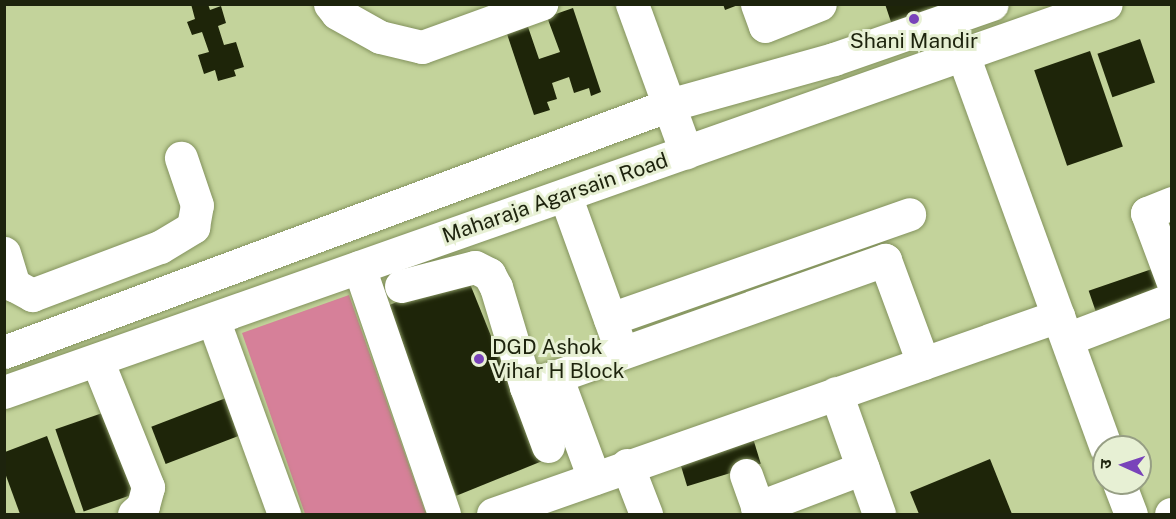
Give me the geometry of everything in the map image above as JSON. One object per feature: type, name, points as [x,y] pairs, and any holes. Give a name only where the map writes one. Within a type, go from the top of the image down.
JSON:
[{"type":"street","points":[[330,4],[337,13],[380,37],[422,47],[541,4]]},
{"type":"street","points":[[632,4],[686,152]]},
{"type":"street","points":[[757,4],[765,26],[821,7],[820,4]]},
{"type":"street","points":[[4,352],[669,105],[834,59],[992,4]]},
{"type":"street","name":"Maharaja Agarsain Road","points":[[4,392],[1106,4]]},
{"type":"street","points":[[963,55],[1102,435]]},
{"type":"street","points":[[4,253],[14,285],[33,295],[97,273],[160,247],[193,227],[197,206],[181,158]]},
{"type":"street","points":[[566,195],[621,352]]},
{"type":"street","points":[[1172,203],[1147,213],[1172,280]]},
{"type":"street","points":[[610,319],[909,214]]},
{"type":"street","points":[[526,387],[885,260],[923,363]]},
{"type":"street","points":[[359,267],[444,514]]},
{"type":"street","points":[[401,286],[475,267],[489,274],[496,286],[526,387],[548,446]]},
{"type":"street","points":[[97,273],[108,313]]},
{"type":"street","points":[[493,514],[627,465],[923,363],[1172,299]]},
{"type":"street","points":[[213,319],[284,514]]},
{"type":"street","points":[[97,360],[148,487],[145,512]]},
{"type":"street","points":[[556,376],[594,478]]},
{"type":"street","points":[[836,393],[879,514]]},
{"type":"street","points":[[627,465],[646,514]]},
{"type":"street","points":[[746,475],[759,511],[863,468]]},
{"type":"street","points":[[1124,495],[1131,514]]},
{"type":"shaded area","points":[[349,295],[426,514],[305,514],[242,333]]},
{"type":"building","points":[[191,4],[208,4],[210,10],[221,6],[226,23],[218,26],[224,45],[236,42],[244,67],[234,70],[236,76],[218,81],[215,70],[204,74],[198,55],[209,52],[202,32],[192,35],[187,22],[195,19]]},
{"type":"building","points":[[723,4],[738,4],[738,5],[725,10]]},
{"type":"building","name":"Shani Mandir","points":[[885,4],[979,4],[895,34]]},
{"type":"building","points":[[573,8],[601,92],[591,96],[589,88],[574,93],[569,77],[552,83],[557,99],[547,102],[550,110],[534,115],[506,31],[527,24],[539,59],[560,52],[547,17]]},
{"type":"building","points":[[1140,39],[1155,82],[1112,97],[1097,54]]},
{"type":"building","points":[[1090,51],[1123,146],[1067,166],[1034,70]]},
{"type":"building","points":[[1152,269],[1160,292],[1096,314],[1089,291]]},
{"type":"building","points":[[466,274],[542,461],[456,496],[381,308]]},
{"type":"building","points":[[226,398],[240,435],[166,464],[151,427]]},
{"type":"building","points":[[114,409],[142,491],[84,511],[55,429]]},
{"type":"building","points":[[752,435],[761,464],[687,486],[678,458]]},
{"type":"building","points":[[47,436],[76,514],[20,514],[5,473],[5,452]]},
{"type":"building","points":[[990,459],[1012,514],[919,514],[910,492]]},
{"type":"place","name":"Shani Mandir","points":[[914,19]]},
{"type":"place","name":"DGD Ashok Vihar H Block","points":[[479,359]]}]
